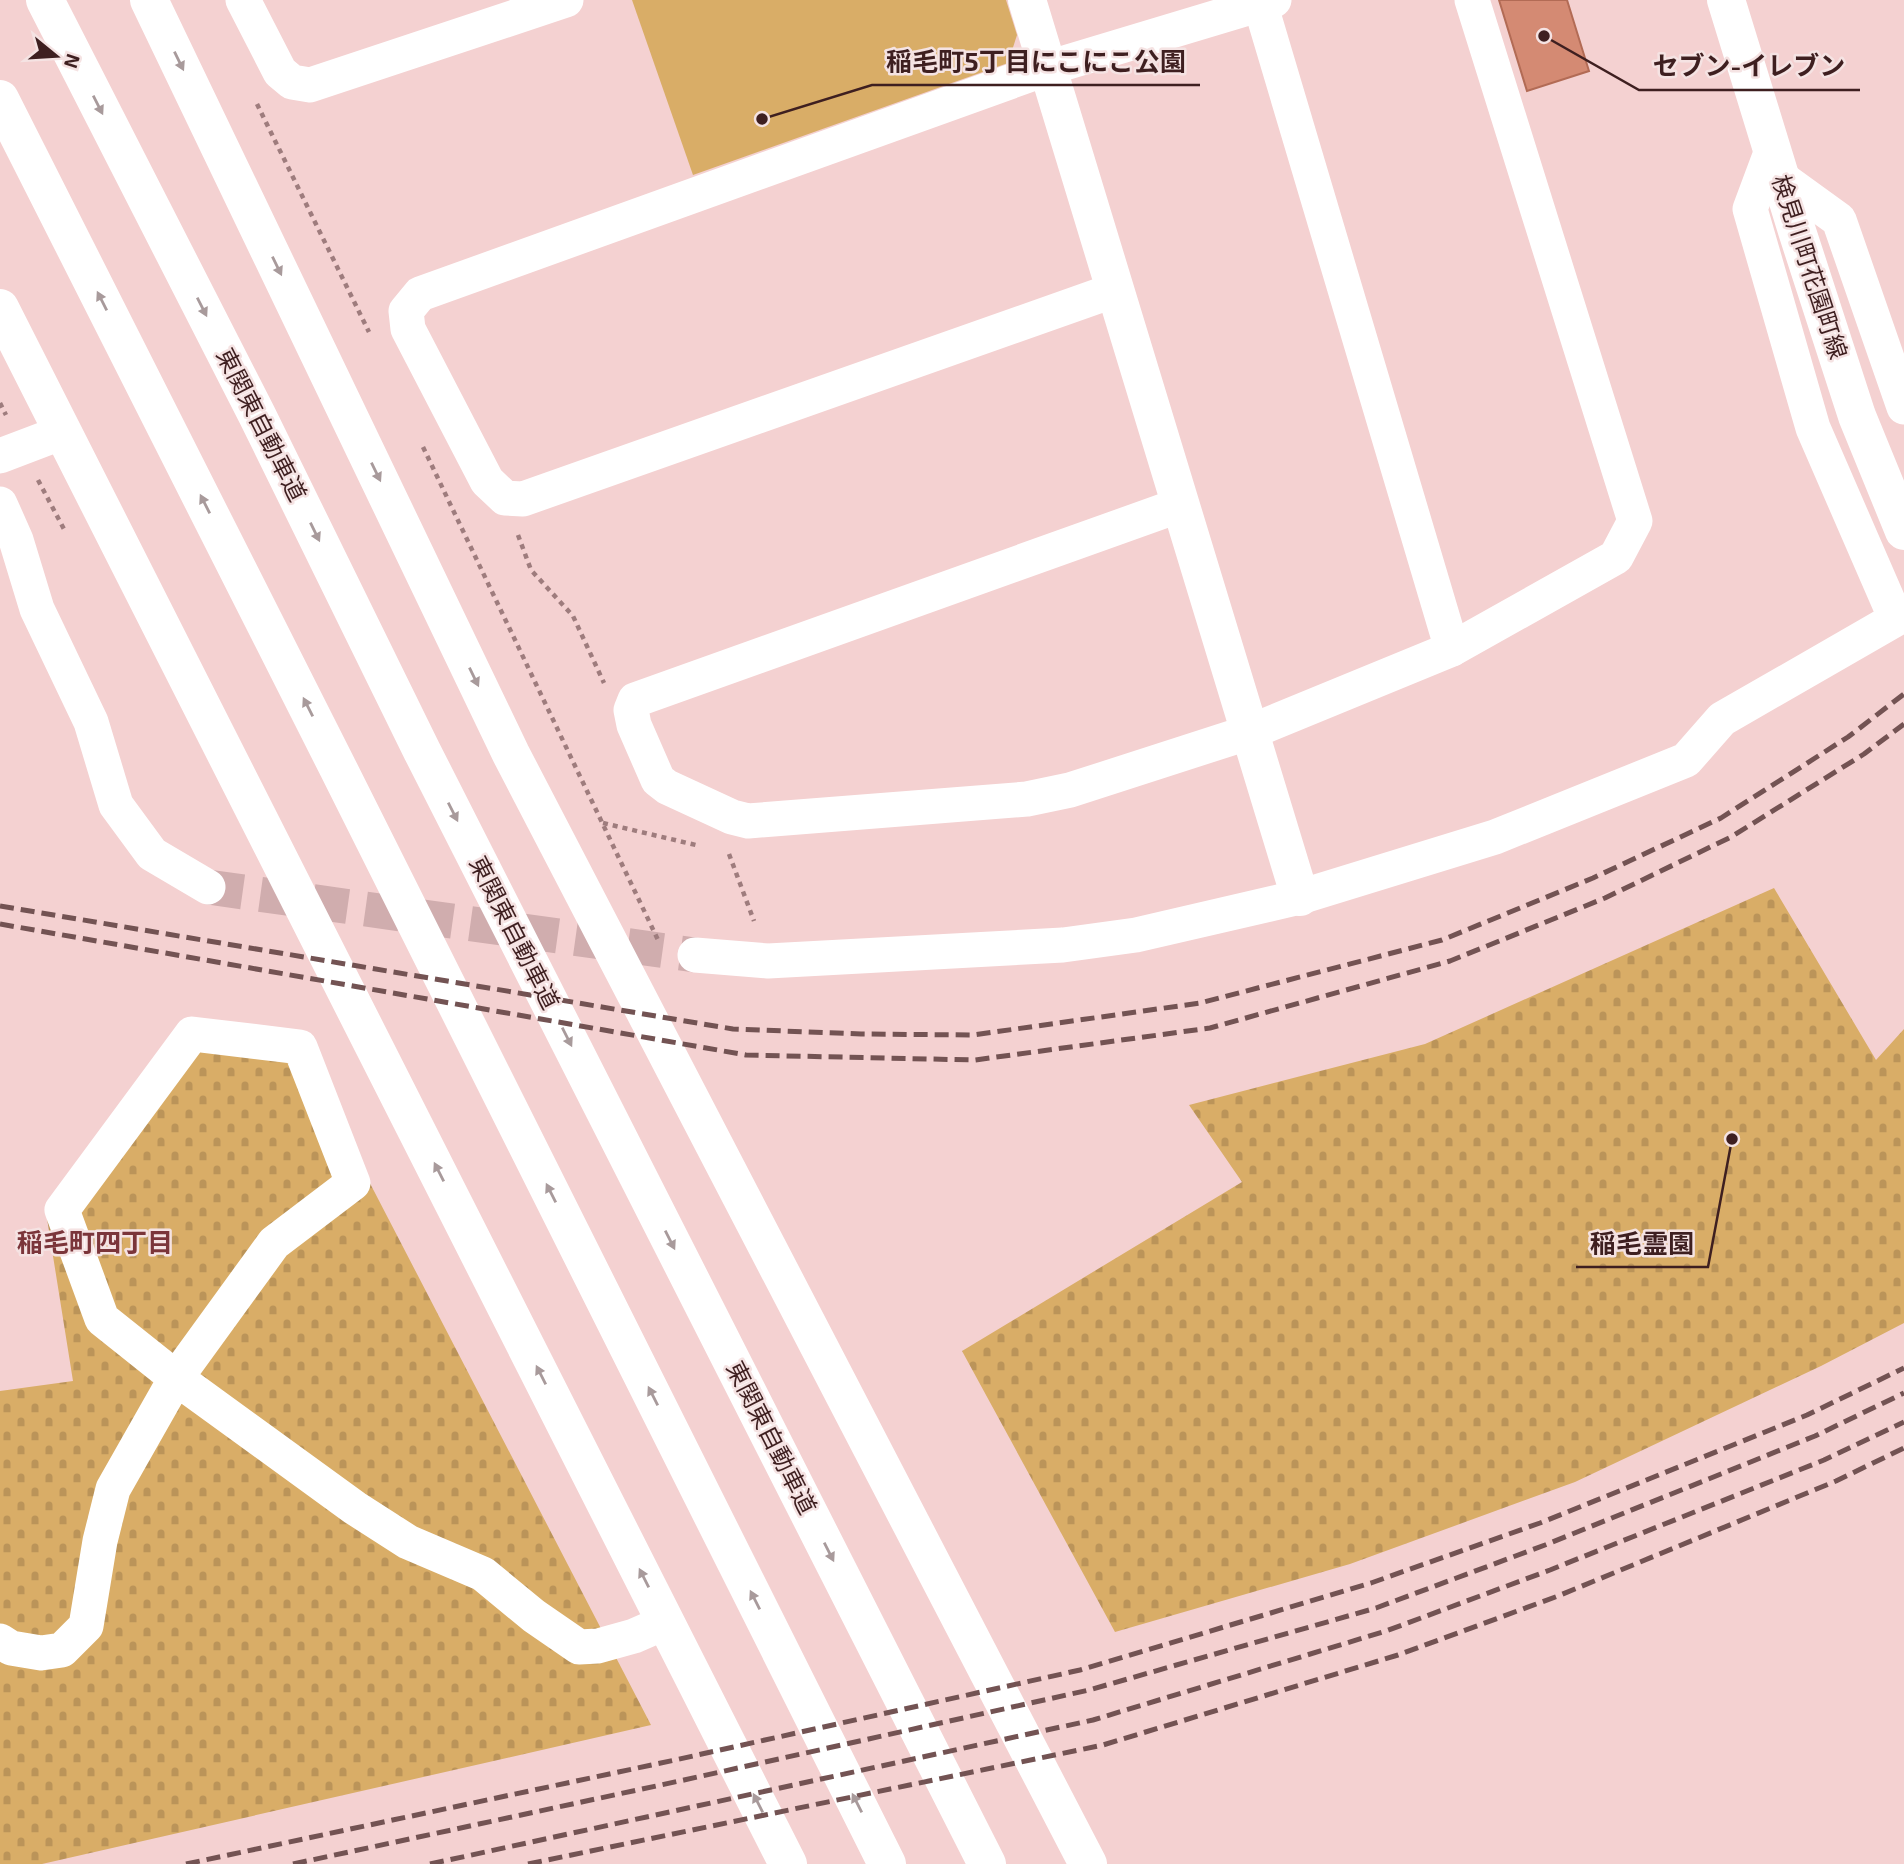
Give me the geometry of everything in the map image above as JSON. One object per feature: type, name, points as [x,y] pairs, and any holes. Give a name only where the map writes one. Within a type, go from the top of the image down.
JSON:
[{"type":"main road","name":"東関東自動車道","points":[[45,0],[257,415],[422,751],[987,1864]]},
{"type":"main road","points":[[149,0],[511,754],[1088,1864]]},
{"type":"main road","points":[[1027,0],[1300,897]]},
{"type":"main road","name":"検見川町花園町線","points":[[1726,0],[1857,416],[1904,531]]},
{"type":"main road","points":[[0,99],[887,1864]]},
{"type":"main road","points":[[0,308],[788,1864]]},
{"type":"street","points":[[243,0],[280,72],[292,82],[310,85],[566,0]]},
{"type":"street","points":[[1180,506],[635,700],[631,710],[634,725],[658,780],[667,787],[733,817],[748,821],[1027,799],[1070,790],[1250,733],[1452,649],[1616,557],[1635,521],[1472,0]]},
{"type":"street","points":[[1115,290],[523,499],[505,498],[487,481],[408,329],[406,311],[420,294],[1048,68],[1265,1],[1452,649]]},
{"type":"street","points":[[678,951],[768,961],[1063,945],[1136,934],[1300,897],[1495,837],[1686,760],[1722,719],[1896,619],[1813,428],[1750,209],[1776,164],[1839,220],[1904,407]]},
{"type":"street","points":[[0,456],[63,432]]},
{"type":"street","points":[[0,505],[8,543],[91,722],[116,805],[152,854],[208,887]]},
{"type":"street","points":[[0,1641],[11,1648],[41,1653],[62,1650],[86,1626],[100,1541],[113,1489],[176,1378],[274,1243],[353,1183],[300,1047],[192,1034],[62,1210],[102,1319],[176,1378],[355,1508],[408,1542],[483,1574],[534,1616],[579,1647],[598,1646],[634,1636],[666,1622]]},
{"type":"path","points":[[252,95],[372,338]]},
{"type":"path","points":[[419,438],[602,823],[678,951]]},
{"type":"path","points":[[505,498],[531,570],[573,615],[609,694],[631,710]]},
{"type":"path","points":[[602,823],[703,847]]},
{"type":"path","points":[[728,853],[768,961]]},
{"type":"green space","points":[[632,0],[1006,0],[1017,35],[1008,63],[693,175]]},
{"type":"green space","points":[[1774,888],[1876,1060],[1904,1029],[1904,1323],[1821,1366],[1575,1482],[1350,1564],[1115,1632],[962,1351],[1242,1182],[1189,1105],[1425,1044]]},
{"type":"green space","points":[[172,1048],[305,1058],[651,1725],[42,1864],[0,1864],[0,1391],[73,1381],[45,1206]]},
{"type":"building","points":[[1499,0],[1567,0],[1589,71],[1527,91]]},
{"type":"tunnel","points":[[208,887],[695,955]]},
{"type":"railway","points":[[0,906],[733,1029],[973,1035],[1200,1003],[1442,940],[1593,878],[1721,818],[1848,737],[1904,694]]},
{"type":"railway","points":[[0,924],[746,1055],[975,1060],[1210,1028],[1450,961],[1605,898],[1731,837],[1864,754],[1904,724]]},
{"type":"railway","points":[[186,1864],[1080,1670],[1371,1583],[1540,1523],[1807,1415],[1904,1368]]},
{"type":"railway","points":[[293,1864],[1089,1690],[1376,1608],[1545,1545],[1815,1436],[1904,1393]]},
{"type":"railway","points":[[430,1864],[1093,1720],[1386,1631],[1550,1570],[1824,1460],[1904,1422]]},
{"type":"railway","points":[[528,1864],[1103,1745],[1398,1655],[1558,1596],[1836,1481],[1904,1448]]},
{"type":"place","name":"セブン-イレブン","points":[[1544,36]]},
{"type":"place","name":"稲毛町5丁目にこにこ公園","points":[[762,119]]},
{"type":"place","name":"稲毛霊園","points":[[1732,1139]]},
{"type":"district","name":"稲毛町四丁目","points":[[95,1243]]}]
